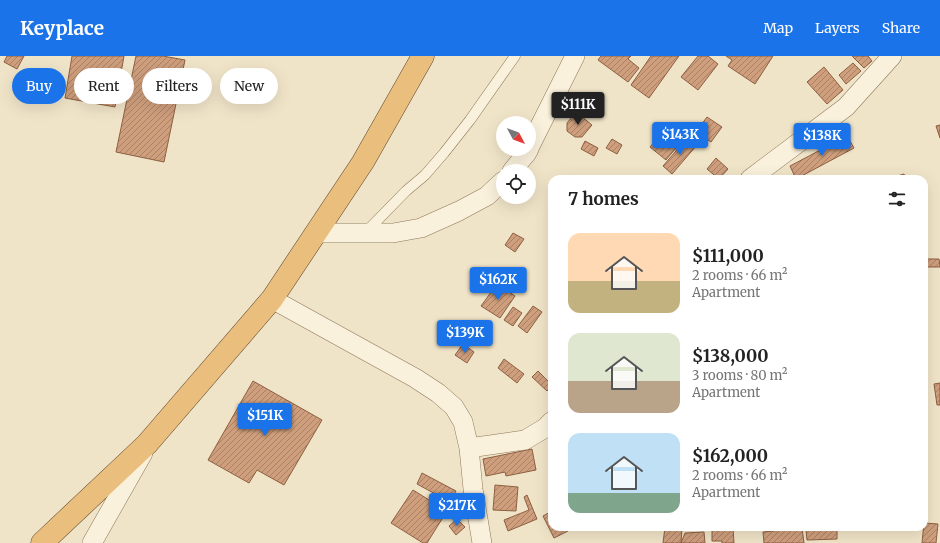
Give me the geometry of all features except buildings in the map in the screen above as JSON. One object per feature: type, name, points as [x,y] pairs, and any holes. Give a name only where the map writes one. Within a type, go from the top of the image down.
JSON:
[{"type":"highway","points":[[42,543],[147,444],[272,299],[363,162],[422,56]]},
{"type":"street","points":[[536,135],[575,56]]},
{"type":"street","points":[[755,175],[846,107],[892,56]]},
{"type":"street","points":[[518,164],[524,156]]},
{"type":"street","points":[[316,233],[393,233],[421,228],[459,212],[487,196],[496,188]]},
{"type":"street","points":[[272,299],[415,378],[438,393],[454,407],[463,422],[469,448],[473,489],[482,543]]},
{"type":"street","points":[[469,448],[525,440],[548,425]]},
{"type":"street","points":[[92,543],[147,444]]},
{"type":"lane","points":[[365,233],[406,191],[425,175],[444,153],[470,120],[515,56]]}]
